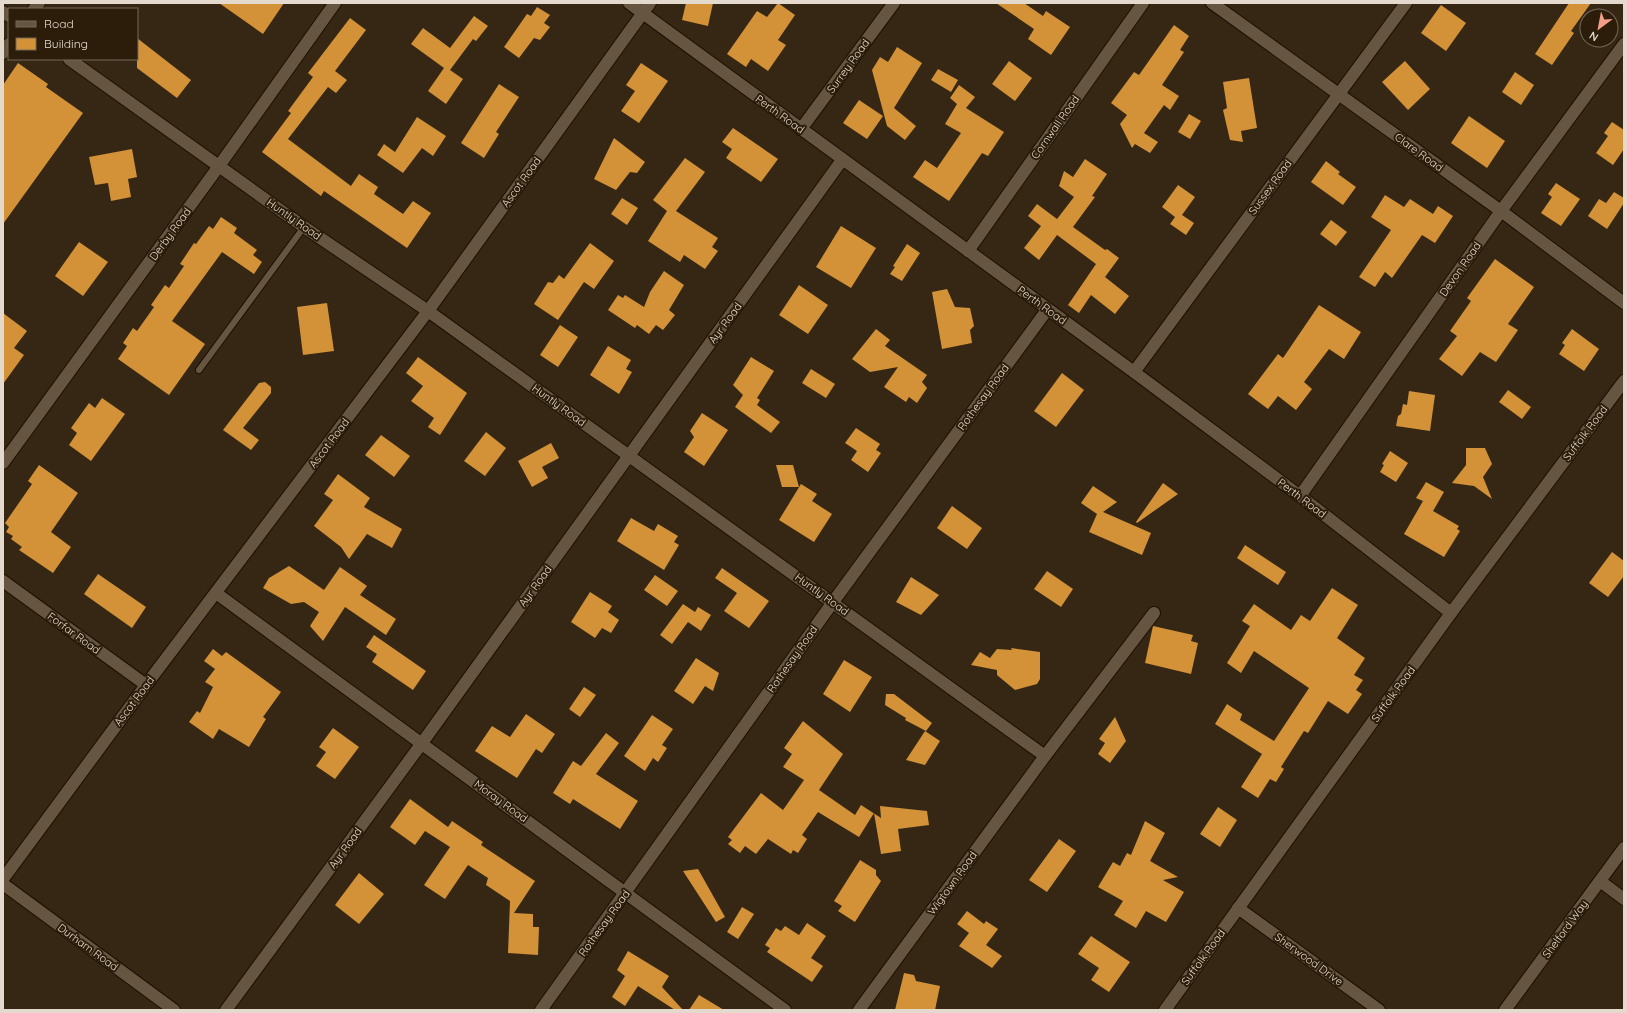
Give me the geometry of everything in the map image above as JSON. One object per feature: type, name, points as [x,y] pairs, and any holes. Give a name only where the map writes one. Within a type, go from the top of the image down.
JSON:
[{"type":"street","name":"Derby Road","points":[[3,463],[219,166],[335,3]]},
{"type":"street","name":"Perth Road","points":[[629,3],[1047,310],[1134,372],[1300,496],[1451,613]]},
{"type":"street","name":"Ascot Road","points":[[3,879],[146,685],[428,311],[650,3]]},
{"type":"street","name":"Surrey Road","points":[[801,129],[894,3]]},
{"type":"street","name":"Cornwall Road","points":[[968,251],[1142,3]]},
{"type":"street","name":"Clare Road","points":[[1212,3],[1501,211],[1624,303]]},
{"type":"street","name":"Sussex Road","points":[[1134,372],[1406,3]]},
{"type":"street","name":"Devon Road","points":[[1300,496],[1501,211],[1624,44]]},
{"type":"street","name":"Huntly Road","points":[[70,60],[304,227],[428,311],[630,455],[1045,756]]},
{"type":"street","name":"Ayr Road","points":[[226,1010],[422,743],[842,160]]},
{"type":"street","name":"Rothesay Road","points":[[541,1010],[833,602],[1047,310]]},
{"type":"street","name":"Suffolk Road","points":[[1165,1010],[1451,613],[1624,381]]},
{"type":"street","name":"Forfar Road","points":[[3,580],[146,685]]},
{"type":"street","name":"Moray Road","points":[[216,593],[785,1010]]},
{"type":"street","name":"Wigtown Road","points":[[859,1010],[1045,756],[1154,613]]},
{"type":"street","name":"Shelford Way","points":[[1505,1010],[1624,848]]},
{"type":"street","points":[[1600,881],[1624,899]]},
{"type":"street","name":"Durham Road","points":[[3,884],[174,1010]]},
{"type":"street","name":"Sherwood Drive","points":[[1238,908],[1379,1010]]},
{"type":"lane","points":[[199,370],[304,227]]},
{"type":"building","points":[[219,3],[284,3],[263,34]]},
{"type":"building","points":[[686,3],[713,3],[708,26],[682,20]]},
{"type":"building","points":[[778,3],[795,15],[778,40],[786,45],[768,71],[751,59],[746,67],[727,54],[757,11],[767,17]]},
{"type":"building","points":[[996,3],[1024,3],[1043,16],[1046,11],[1070,27],[1051,55],[1028,39],[1034,29]]},
{"type":"building","points":[[1569,3],[1591,3],[1587,8],[1579,8],[1579,20],[1571,31],[1574,33],[1552,65],[1535,54]]},
{"type":"building","points":[[1441,5],[1466,23],[1446,51],[1421,33]]},
{"type":"building","points":[[537,7],[550,15],[544,23],[550,27],[540,40],[534,38],[519,58],[504,47],[527,14],[531,16]]},
{"type":"building","points":[[474,16],[488,26],[476,41],[473,39],[450,70],[463,79],[446,104],[428,91],[444,68],[411,44],[423,28],[450,48]]},
{"type":"building","points":[[350,18],[366,30],[335,71],[347,80],[336,93],[328,87],[288,139],[351,186],[359,174],[378,187],[374,194],[403,214],[413,201],[431,213],[407,248],[324,191],[321,196],[262,152],[291,113],[288,111],[313,77],[308,73]]},
{"type":"building","points":[[1174,25],[1189,36],[1180,50],[1184,52],[1162,85],[1179,96],[1170,110],[1164,105],[1144,133],[1158,142],[1150,153],[1135,144],[1132,148],[1120,124],[1127,115],[1111,103],[1134,72],[1139,75]]},
{"type":"building","points":[[138,39],[191,80],[177,98],[137,68]]},
{"type":"building","points":[[897,47],[922,63],[894,108],[916,126],[905,140],[887,126],[872,70],[880,57],[888,62]]},
{"type":"building","points":[[1009,61],[1032,78],[1015,101],[992,84]]},
{"type":"building","points":[[1405,61],[1430,89],[1408,110],[1382,82]]},
{"type":"building","points":[[18,63],[48,84],[46,87],[83,113],[3,224],[3,85]]},
{"type":"building","points":[[641,63],[668,81],[639,123],[621,111],[635,91],[626,85]]},
{"type":"building","points":[[938,69],[958,80],[951,92],[931,80]]},
{"type":"building","points":[[1515,72],[1534,85],[1521,105],[1502,92]]},
{"type":"building","points":[[1249,78],[1257,128],[1241,131],[1243,142],[1230,140],[1223,110],[1227,108],[1223,82]]},
{"type":"building","points":[[499,84],[519,97],[496,132],[499,134],[484,158],[461,143]]},
{"type":"building","points":[[959,85],[975,97],[966,108],[1004,132],[988,156],[982,153],[949,201],[913,177],[925,160],[937,168],[961,133],[945,124],[957,104],[950,98]]},
{"type":"building","points":[[859,100],[883,116],[867,139],[843,123]]},
{"type":"building","points":[[1189,114],[1201,121],[1190,139],[1178,132]]},
{"type":"building","points":[[1469,116],[1505,141],[1487,168],[1451,143]]},
{"type":"building","points":[[417,117],[446,136],[433,156],[422,148],[403,173],[377,155],[384,144],[395,152]]},
{"type":"building","points":[[1612,122],[1624,130],[1624,149],[1613,165],[1596,153],[1608,136],[1604,133]]},
{"type":"building","points":[[733,128],[778,159],[761,182],[726,158],[732,149],[722,142]]},
{"type":"building","points":[[614,138],[645,162],[637,173],[630,172],[616,190],[594,179]]},
{"type":"building","points":[[132,149],[137,177],[128,179],[131,197],[111,201],[108,183],[95,185],[89,157]]},
{"type":"building","points":[[685,158],[705,172],[676,211],[718,238],[712,247],[718,251],[705,269],[684,255],[680,262],[648,241],[667,211],[653,200]]},
{"type":"building","points":[[1085,159],[1107,174],[1092,196],[1095,197],[1073,227],[1119,258],[1105,277],[1129,296],[1115,314],[1091,295],[1079,313],[1068,305],[1096,264],[1057,235],[1039,260],[1024,248],[1041,226],[1028,216],[1037,204],[1057,219],[1074,197],[1059,186],[1064,171],[1073,177]]},
{"type":"building","points":[[1326,161],[1340,172],[1338,174],[1356,187],[1343,205],[1311,182]]},
{"type":"building","points":[[1556,183],[1580,199],[1561,226],[1541,213],[1552,197],[1548,194]]},
{"type":"building","points":[[1178,185],[1195,197],[1182,215],[1194,223],[1186,235],[1170,224],[1175,217],[1162,207]]},
{"type":"building","points":[[1614,192],[1624,198],[1624,203],[1607,229],[1588,216],[1599,199],[1606,203]]},
{"type":"building","points":[[1385,195],[1404,207],[1410,199],[1433,214],[1438,206],[1453,216],[1435,243],[1422,235],[1392,278],[1385,272],[1375,287],[1359,277],[1391,230],[1371,217]]},
{"type":"building","points":[[622,198],[638,208],[627,225],[611,214]]},
{"type":"building","points":[[221,217],[237,228],[234,233],[257,250],[253,255],[262,262],[254,274],[222,252],[172,321],[205,344],[169,395],[118,359],[127,346],[123,343],[133,328],[137,331],[154,307],[151,305],[165,285],[169,288],[184,266],[180,264],[194,243],[196,244],[209,226],[213,229]]},
{"type":"building","points":[[1331,220],[1347,232],[1336,246],[1320,234]]},
{"type":"building","points":[[841,226],[876,248],[851,288],[816,267]]},
{"type":"building","points":[[79,242],[108,262],[83,296],[55,276]]},
{"type":"building","points":[[590,243],[614,261],[594,289],[584,282],[558,320],[534,304],[548,282],[553,283],[559,275],[564,279]]},
{"type":"building","points":[[907,244],[920,253],[902,281],[890,274],[895,267],[893,266]]},
{"type":"building","points":[[1495,259],[1534,287],[1508,324],[1518,330],[1496,362],[1480,352],[1462,376],[1439,359],[1457,336],[1450,331],[1471,301],[1467,298]]},
{"type":"building","points":[[664,271],[684,285],[669,310],[675,315],[663,330],[656,325],[649,334],[637,325],[635,328],[608,310],[618,295],[623,298],[625,295],[644,307],[650,292]]},
{"type":"building","points":[[799,285],[828,305],[808,334],[779,315]]},
{"type":"building","points":[[947,289],[955,307],[970,308],[974,326],[970,330],[972,343],[942,349],[932,292]]},
{"type":"building","points":[[327,303],[334,351],[303,355],[297,307]]},
{"type":"building","points":[[1319,305],[1361,332],[1344,359],[1329,349],[1304,382],[1312,389],[1296,410],[1278,396],[1268,409],[1248,394],[1278,354],[1283,358]]},
{"type":"building","points":[[3,313],[27,331],[14,348],[24,355],[3,384]]},
{"type":"building","points":[[560,325],[578,337],[558,367],[540,355]]},
{"type":"building","points":[[876,329],[890,340],[885,346],[927,375],[922,382],[927,388],[917,403],[909,397],[906,402],[884,387],[898,367],[870,372],[852,359]]},
{"type":"building","points":[[1572,329],[1599,349],[1584,371],[1559,354],[1565,345],[1562,343]]},
{"type":"building","points":[[608,346],[631,360],[626,369],[632,372],[619,394],[590,375]]},
{"type":"building","points":[[418,357],[467,393],[440,435],[428,427],[434,418],[411,401],[423,386],[406,373]]},
{"type":"building","points":[[751,357],[774,371],[757,398],[760,400],[757,405],[780,422],[771,433],[735,407],[743,395],[733,385]]},
{"type":"building","points":[[811,369],[835,384],[826,398],[802,383]]},
{"type":"building","points":[[1062,373],[1084,390],[1056,427],[1034,411]]},
{"type":"building","points":[[265,382],[271,387],[271,393],[243,428],[259,440],[251,450],[223,430],[259,383]]},
{"type":"building","points":[[1508,390],[1531,407],[1522,419],[1499,402]]},
{"type":"building","points":[[1409,391],[1435,395],[1430,431],[1396,426],[1403,404],[1407,405]]},
{"type":"building","points":[[102,398],[125,414],[91,461],[69,445],[77,433],[71,428],[89,403],[95,408]]},
{"type":"building","points":[[702,413],[728,430],[704,466],[684,452],[694,437],[690,431]]},
{"type":"building","points":[[856,428],[880,444],[876,450],[881,453],[868,472],[851,460],[857,451],[845,443]]},
{"type":"building","points":[[486,432],[506,448],[485,476],[464,461]]},
{"type":"building","points":[[381,435],[410,456],[394,477],[365,455]]},
{"type":"building","points":[[551,443],[559,458],[542,467],[548,478],[532,487],[518,461]]},
{"type":"building","points":[[1466,448],[1485,448],[1492,464],[1483,477],[1492,499],[1474,486],[1452,483],[1466,465]]},
{"type":"building","points":[[1390,451],[1408,463],[1396,482],[1380,472],[1384,465],[1382,464]]},
{"type":"building","points":[[39,465],[78,493],[51,532],[71,547],[53,573],[19,550],[22,547],[11,539],[13,536],[6,532],[9,527],[5,523],[32,484],[28,481]]},
{"type":"building","points":[[776,465],[793,465],[799,487],[782,487]]},
{"type":"building","points":[[338,474],[370,498],[364,507],[402,529],[392,548],[367,534],[349,559],[341,547],[314,526],[333,500],[324,494]]},
{"type":"building","points":[[1426,482],[1444,492],[1433,511],[1459,526],[1457,529],[1460,531],[1444,557],[1404,534],[1423,501],[1416,498]]},
{"type":"building","points":[[1163,483],[1178,494],[1137,523],[1136,522]]},
{"type":"building","points":[[801,484],[817,494],[812,501],[832,514],[814,542],[779,520]]},
{"type":"building","points":[[1093,486],[1117,502],[1103,512],[1151,533],[1142,555],[1089,532],[1097,514],[1081,503]]},
{"type":"building","points":[[952,506],[982,528],[967,549],[937,528]]},
{"type":"building","points":[[631,518],[654,531],[658,524],[678,536],[674,542],[679,545],[664,570],[617,541]]},
{"type":"building","points":[[1245,545],[1286,572],[1278,585],[1237,558]]},
{"type":"building","points":[[1612,552],[1624,561],[1624,576],[1608,597],[1589,583]]},
{"type":"building","points":[[289,566],[324,590],[340,567],[367,586],[360,595],[396,619],[386,635],[345,607],[323,641],[310,626],[319,612],[304,602],[291,604],[263,588],[269,578]]},
{"type":"building","points":[[722,568],[769,601],[749,628],[724,611],[737,593],[715,578]]},
{"type":"building","points":[[1047,571],[1073,589],[1061,607],[1034,589]]},
{"type":"building","points":[[98,574],[146,607],[132,628],[84,594]]},
{"type":"building","points":[[655,575],[678,591],[667,606],[644,590]]},
{"type":"building","points":[[911,577],[939,595],[921,615],[896,602]]},
{"type":"building","points":[[1332,588],[1358,605],[1337,638],[1365,658],[1354,675],[1363,680],[1356,690],[1362,694],[1348,714],[1328,701],[1308,733],[1304,731],[1281,767],[1284,769],[1276,782],[1270,779],[1258,798],[1241,787],[1262,754],[1215,724],[1227,704],[1242,714],[1240,720],[1274,741],[1309,688],[1254,651],[1241,673],[1227,663],[1250,626],[1242,621],[1254,604],[1291,630],[1301,615],[1310,621]]},
{"type":"building","points":[[590,592],[612,606],[608,612],[619,620],[611,633],[602,628],[595,638],[571,622]]},
{"type":"building","points":[[683,604],[695,612],[698,607],[711,615],[701,631],[688,622],[672,644],[660,635]]},
{"type":"building","points":[[1153,626],[1193,635],[1191,641],[1198,643],[1191,674],[1145,663]]},
{"type":"building","points":[[374,635],[426,671],[413,690],[372,662],[377,654],[366,647]]},
{"type":"building","points":[[1011,648],[1040,652],[1040,679],[1037,684],[1015,690],[997,675],[997,670],[971,665],[980,652],[990,658],[997,649],[1012,650]]},
{"type":"building","points":[[213,649],[222,656],[226,652],[281,692],[263,717],[266,719],[249,747],[219,729],[213,739],[189,722],[197,711],[200,713],[213,687],[205,682],[215,669],[204,661]]},
{"type":"building","points":[[696,658],[719,673],[713,691],[705,686],[693,704],[674,691]]},
{"type":"building","points":[[844,660],[872,677],[850,712],[823,694]]},
{"type":"building","points":[[584,687],[596,695],[580,717],[569,709]]},
{"type":"building","points":[[886,694],[894,694],[932,723],[926,731],[905,720],[906,718],[885,705]]},
{"type":"building","points":[[526,714],[555,734],[542,753],[536,749],[517,778],[475,751],[492,726],[510,737]]},
{"type":"building","points":[[652,715],[673,729],[662,745],[667,748],[658,762],[653,758],[645,771],[624,756]]},
{"type":"building","points":[[1115,717],[1126,741],[1110,763],[1098,754],[1105,743],[1099,739]]},
{"type":"building","points":[[803,721],[843,754],[819,790],[855,815],[861,805],[874,813],[859,837],[818,812],[802,835],[807,839],[798,853],[793,850],[791,854],[768,839],[756,854],[745,846],[740,853],[728,844],[732,840],[728,837],[761,793],[783,810],[804,780],[783,767],[792,754],[784,748]]},
{"type":"building","points":[[333,728],[359,747],[335,779],[316,766],[326,752],[319,747]]},
{"type":"building","points":[[925,731],[940,741],[925,765],[906,760]]},
{"type":"building","points":[[606,733],[619,743],[596,774],[638,801],[620,829],[573,799],[570,804],[553,793],[573,761],[581,766]]},
{"type":"building","points":[[410,799],[448,827],[452,821],[483,842],[481,845],[535,881],[514,913],[533,914],[533,927],[539,927],[538,955],[508,953],[510,901],[486,885],[488,878],[468,865],[445,899],[424,885],[450,847],[425,831],[415,845],[390,827]]},
{"type":"building","points":[[880,806],[927,811],[929,825],[898,829],[901,851],[881,854],[874,814],[881,818]]},
{"type":"building","points":[[1218,807],[1237,820],[1220,847],[1200,834]]},
{"type":"building","points":[[1145,821],[1165,833],[1150,861],[1178,877],[1163,880],[1184,892],[1166,922],[1146,911],[1136,928],[1114,915],[1123,901],[1098,887],[1113,862],[1120,866],[1127,853],[1131,855]]},
{"type":"building","points":[[1059,839],[1076,851],[1047,892],[1029,880]]},
{"type":"building","points":[[860,860],[876,870],[876,875],[881,881],[855,922],[838,911],[842,906],[834,901]]},
{"type":"building","points":[[698,869],[725,917],[716,922],[683,871]]},
{"type":"building","points":[[359,873],[384,894],[359,924],[335,905]]},
{"type":"building","points":[[742,907],[754,914],[738,939],[727,932]]},
{"type":"building","points":[[967,911],[984,924],[986,921],[998,929],[986,945],[1002,956],[992,968],[959,946],[969,933],[957,924]]},
{"type":"building","points":[[807,923],[826,936],[811,958],[823,966],[812,982],[767,952],[770,948],[765,945],[776,928],[781,931],[785,926],[799,935]]},
{"type":"building","points":[[1091,936],[1130,962],[1109,992],[1091,980],[1099,968],[1078,954]]},
{"type":"building","points":[[628,951],[669,976],[662,987],[683,1010],[675,1010],[638,986],[625,1006],[612,997],[625,976],[617,970]]},
{"type":"building","points":[[904,973],[914,975],[916,981],[940,986],[935,1010],[895,1010]]},
{"type":"building","points":[[699,995],[724,1010],[689,1010]]}]
